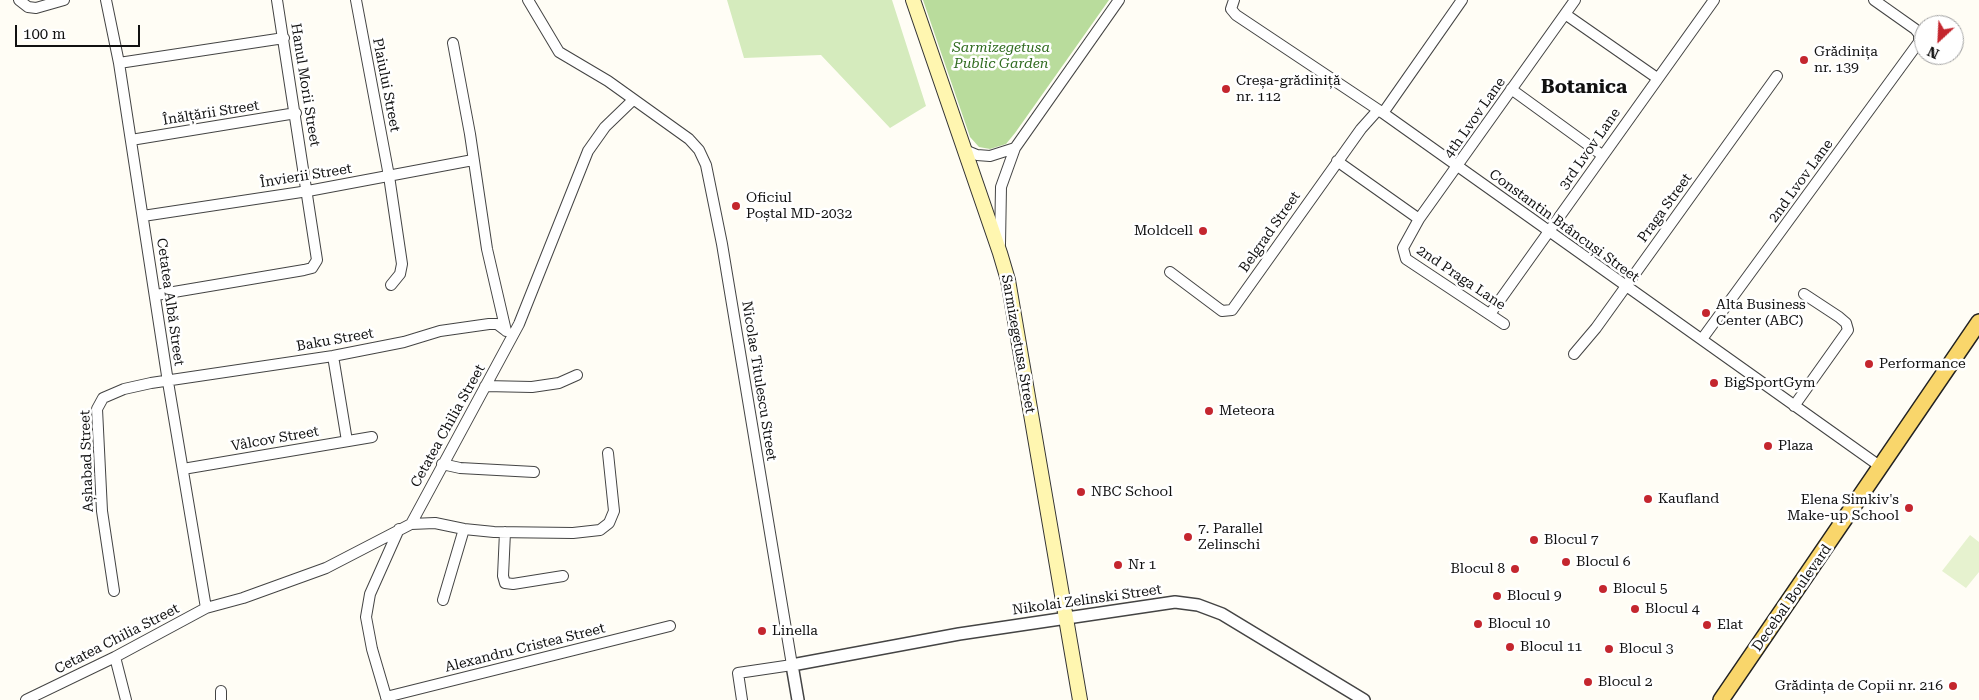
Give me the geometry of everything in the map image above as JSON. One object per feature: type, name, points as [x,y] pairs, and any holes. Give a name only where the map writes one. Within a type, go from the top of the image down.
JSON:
[{"type":"main road","name":"Sarmizegetusa Street","points":[[913,0],[1008,280],[1080,700]]},
{"type":"main road","name":"Decebal Boulevard","points":[[1722,700],[1979,322]]},
{"type":"street","points":[[19,0],[28,7],[36,8],[64,0]]},
{"type":"street","name":"Cetatea Albă Street","points":[[106,0],[119,62],[168,382],[206,608]]},
{"type":"street","name":"Hanul Morii Street","points":[[156,295],[304,270],[316,264],[318,256],[277,0]]},
{"type":"street","name":"Plaiului Street","points":[[356,0],[389,176],[402,264],[400,274],[391,285]]},
{"type":"street","points":[[528,0],[559,52],[608,81],[634,100]]},
{"type":"street","points":[[1000,253],[1001,187],[1015,148],[1119,0]]},
{"type":"street","name":"Belgrad Street","points":[[1170,272],[1222,311],[1230,312],[1361,129],[1380,112],[1462,0]]},
{"type":"street","name":"4th Lvov Lane","points":[[1403,254],[1406,240],[1419,219],[1575,0]]},
{"type":"street","name":"2nd Lvov Lane","points":[[1702,339],[1916,46],[1920,38],[1915,29],[1874,0]]},
{"type":"street","name":"3rd Lvov Lane","points":[[1490,314],[1712,1]]},
{"type":"street","name":"Constantin Brâncuși Street","points":[[1233,4],[1236,15],[1458,166],[1548,232],[1881,467]]},
{"type":"street","points":[[1565,14],[1657,78]]},
{"type":"street","points":[[119,62],[284,38]]},
{"type":"street","points":[[453,43],[470,134],[487,249],[505,330],[511,341]]},
{"type":"street","name":"Praga Street","points":[[1574,354],[1596,328],[1777,76]]},
{"type":"street","points":[[1511,89],[1602,155]]},
{"type":"street","name":"Cetatea Chilia Street","points":[[26,700],[115,657],[206,608],[243,598],[326,568],[411,524],[442,464],[511,341],[533,292],[588,151],[605,127],[634,100]]},
{"type":"street","name":"Nicolae Titulescu Street","points":[[634,100],[694,144],[702,155],[710,181],[798,700]]},
{"type":"street","name":"Înălțării Street","points":[[131,140],[296,113]]},
{"type":"street","points":[[965,150],[977,155],[990,156],[1015,148]]},
{"type":"street","name":"Învierii Street","points":[[143,216],[308,190],[473,160]]},
{"type":"street","points":[[1338,161],[1419,219]]},
{"type":"street","name":"2nd Praga Lane","points":[[1403,254],[1406,259],[1504,324]]},
{"type":"street","points":[[1794,406],[1848,330],[1846,322],[1804,294]]},
{"type":"street","name":"Baku Street","points":[[168,382],[333,356],[404,342],[429,333],[489,324],[497,324],[505,330]]},
{"type":"street","points":[[333,356],[347,440]]},
{"type":"street","points":[[485,386],[532,387],[559,383],[577,376]]},
{"type":"street","name":"Așhabad Street","points":[[114,592],[102,511],[98,407],[103,398],[109,394],[146,384],[168,382]]},
{"type":"street","name":"Vâlcov Street","points":[[183,469],[372,437]]},
{"type":"street","points":[[411,524],[435,523],[464,530],[505,532],[573,533],[600,530],[606,527],[612,519],[614,511],[608,453]]},
{"type":"street","points":[[442,464],[460,468],[534,472]]},
{"type":"street","points":[[387,698],[372,650],[366,617],[370,594],[399,529]]},
{"type":"street","points":[[443,600],[464,530]]},
{"type":"street","points":[[505,532],[503,576],[506,582],[513,584],[563,576]]},
{"type":"street","name":"Nikolai Zelinski Street","points":[[792,665],[959,634],[1175,602],[1206,607],[1222,614],[1364,700]]},
{"type":"street","name":"Alexandru Cristea Street","points":[[387,698],[670,626]]},
{"type":"street","points":[[115,657],[126,700]]},
{"type":"street","points":[[742,700],[738,673],[792,665]]},
{"type":"green space","points":[[727,0],[892,0],[926,106],[890,128],[821,55],[744,58]]},
{"type":"green space","name":"Sarmizegetusa Public Garden","points":[[923,0],[1109,0],[1015,133],[1006,144],[990,149],[979,147],[970,137]]},
{"type":"green space","points":[[1970,535],[1979,542],[1979,572],[1966,588],[1942,571]]},
{"type":"place","name":"Grădinița nr. 139","points":[[1804,60]]},
{"type":"place","name":"Creșa-grădiniță nr. 112","points":[[1226,89]]},
{"type":"place","name":"Oficiul Poștal MD-2032","points":[[736,206]]},
{"type":"place","name":"Moldcell","points":[[1203,231]]},
{"type":"place","name":"Alta Business Center (ABC)","points":[[1706,313]]},
{"type":"place","name":"Performance","points":[[1869,364]]},
{"type":"place","name":"BigSportGym","points":[[1714,383]]},
{"type":"place","name":"Meteora","points":[[1209,411]]},
{"type":"place","name":"Plaza","points":[[1768,446]]},
{"type":"place","name":"NBC School","points":[[1081,492]]},
{"type":"place","name":"Kaufland","points":[[1648,499]]},
{"type":"place","name":"Elena Simkiv's Make-up School","points":[[1909,508]]},
{"type":"place","name":"7. Parallel Zelinschi","points":[[1188,537]]},
{"type":"place","name":"Blocul 7","points":[[1534,540]]},
{"type":"place","name":"Blocul 6","points":[[1566,562]]},
{"type":"place","name":"Nr 1","points":[[1118,565]]},
{"type":"place","name":"Blocul 8","points":[[1515,569]]},
{"type":"place","name":"Blocul 5","points":[[1603,589]]},
{"type":"place","name":"Blocul 9","points":[[1497,596]]},
{"type":"place","name":"Blocul 4","points":[[1635,609]]},
{"type":"place","name":"Blocul 10","points":[[1478,624]]},
{"type":"place","name":"Elat","points":[[1707,625]]},
{"type":"place","name":"Linella","points":[[762,631]]},
{"type":"place","name":"Blocul 11","points":[[1510,647]]},
{"type":"place","name":"Blocul 3","points":[[1609,649]]},
{"type":"place","name":"Blocul 2","points":[[1588,682]]},
{"type":"place","name":"Grădința de Copii nr. 216","points":[[1953,686]]},
{"type":"district","name":"Botanica","points":[[1584,87]]}]
